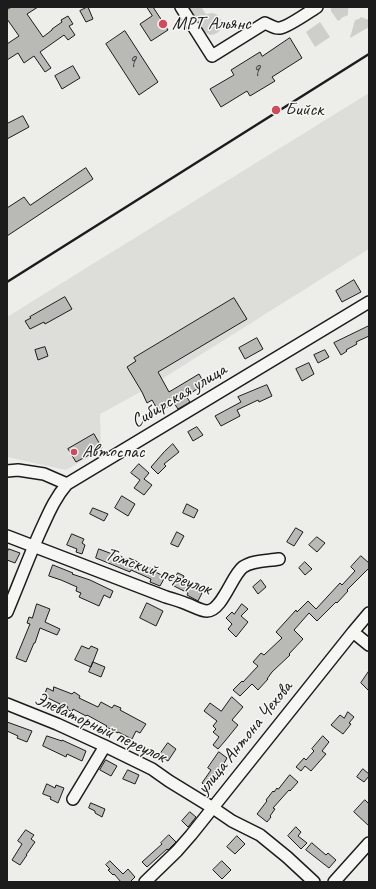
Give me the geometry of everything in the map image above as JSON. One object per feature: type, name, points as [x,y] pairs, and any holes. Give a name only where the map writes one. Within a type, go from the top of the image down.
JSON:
[{"type":"street","points":[[181,7],[212,56],[265,23],[276,28],[280,28],[290,24],[317,7]]},
{"type":"street","name":"Сибирская улица","points":[[7,612],[52,507],[59,494],[67,484],[369,302]]},
{"type":"street","points":[[7,471],[18,470],[44,474],[67,484]]},
{"type":"street","name":"Томский переулок","points":[[7,536],[206,611],[212,610],[217,606],[237,574],[244,567],[254,563],[279,559]]},
{"type":"street","name":"улица Антона Чехова","points":[[145,882],[177,851],[213,808],[369,613]]},
{"type":"street","points":[[353,632],[369,645]]},
{"type":"street","name":"Элеваторный переулок","points":[[7,704],[57,724],[152,769],[232,821],[255,832],[287,857],[314,882]]},
{"type":"street","points":[[73,800],[105,746]]},
{"type":"street","points":[[334,882],[369,843]]},
{"type":"shaded area","points":[[187,7],[201,7],[206,14],[212,13],[218,16],[222,25],[219,31],[210,35],[203,31]]},
{"type":"shaded area","points":[[331,7],[349,7],[348,15],[338,21],[331,11]]},
{"type":"shaded area","points":[[361,17],[369,20],[369,27],[350,38],[355,20]]},
{"type":"shaded area","points":[[320,22],[330,37],[315,47],[306,32]]},
{"type":"shaded area","points":[[369,93],[369,249],[146,389],[100,414],[101,450],[66,470],[7,457],[7,317]]},
{"type":"building","points":[[12,7],[38,7],[27,14],[43,37],[62,22],[61,20],[68,16],[73,24],[69,26],[75,35],[68,40],[64,35],[40,52],[51,68],[45,72],[34,56],[24,63],[18,53],[7,60],[7,44],[19,36],[7,19],[7,10]]},
{"type":"building","points":[[88,7],[93,19],[86,22],[80,11]]},
{"type":"building","points":[[147,7],[153,7],[168,30],[151,41],[140,24],[152,16]]},
{"type":"building","points":[[125,31],[158,82],[139,95],[106,44]]},
{"type":"building","name":"Бийск","points":[[290,38],[302,58],[272,77],[275,81],[250,96],[247,91],[221,107],[210,89],[234,75],[231,70],[260,52],[262,56]]},
{"type":"building","points":[[73,66],[80,78],[62,89],[55,76]]},
{"type":"building","points":[[23,116],[29,127],[7,139],[7,124]]},
{"type":"building","points":[[86,168],[93,179],[7,236],[7,208],[24,197],[30,205]]},
{"type":"building","points":[[354,280],[361,292],[342,302],[336,291]]},
{"type":"building","points":[[65,297],[72,309],[45,324],[44,322],[30,329],[25,321]]},
{"type":"building","points":[[234,298],[247,319],[158,372],[169,392],[199,374],[203,381],[201,383],[202,386],[186,396],[190,402],[178,409],[174,403],[159,412],[152,400],[147,403],[127,367],[136,361],[134,358]]},
{"type":"building","points":[[369,326],[369,336],[356,342],[357,344],[346,350],[347,351],[341,355],[334,343]]},
{"type":"building","points":[[257,338],[263,349],[245,359],[239,348]]},
{"type":"building","points":[[45,347],[48,356],[38,360],[35,350]]},
{"type":"building","points":[[325,350],[329,357],[318,363],[314,355]]},
{"type":"building","points":[[309,363],[314,374],[302,381],[296,369]]},
{"type":"building","points":[[267,385],[272,396],[259,402],[258,400],[237,410],[240,416],[221,426],[215,416],[241,402],[238,397]]},
{"type":"building","points":[[197,427],[203,435],[193,441],[188,432]]},
{"type":"building","points":[[94,434],[102,448],[76,462],[68,449]]},
{"type":"building","points":[[173,444],[179,452],[164,464],[166,466],[158,474],[151,467]]},
{"type":"building","points":[[139,464],[149,473],[144,479],[152,485],[144,495],[134,488],[140,480],[131,473]]},
{"type":"building","points":[[122,496],[135,504],[128,516],[115,508]]},
{"type":"building","points":[[187,504],[198,510],[194,518],[183,513]]},
{"type":"building","points":[[93,508],[108,514],[104,521],[90,514]]},
{"type":"building","points":[[296,528],[303,532],[294,546],[287,542]]},
{"type":"building","points":[[177,532],[184,536],[178,547],[171,544]]},
{"type":"building","points":[[72,534],[84,539],[82,543],[85,545],[82,554],[76,552],[77,549],[67,545]]},
{"type":"building","points":[[317,537],[325,543],[317,552],[309,545]]},
{"type":"building","points":[[9,549],[20,553],[15,563],[7,560],[7,553]]},
{"type":"building","points":[[99,549],[128,560],[129,558],[165,577],[160,586],[150,582],[151,579],[131,570],[130,572],[96,558]]},
{"type":"building","points":[[361,556],[369,563],[369,568],[347,590],[348,591],[337,603],[336,602],[317,621],[309,613],[294,630],[303,639],[289,654],[290,655],[272,672],[258,690],[252,684],[240,696],[233,690],[258,666],[253,662],[261,653],[264,655],[282,638],[276,632],[296,610],[297,612],[308,601],[316,609],[340,583],[342,585],[355,571],[351,567]]},
{"type":"building","points":[[305,562],[312,569],[305,575],[299,568]]},
{"type":"building","points":[[53,565],[113,591],[110,598],[104,595],[99,606],[79,597],[81,593],[76,591],[77,587],[49,576]]},
{"type":"building","points":[[178,573],[184,576],[181,583],[202,593],[198,601],[187,595],[188,593],[172,585]]},
{"type":"building","points":[[261,580],[266,587],[258,594],[253,587]]},
{"type":"building","points":[[147,603],[163,611],[156,626],[140,618]]},
{"type":"building","points":[[37,604],[50,609],[45,622],[60,629],[57,635],[40,628],[26,662],[16,658],[30,624],[27,623],[29,617],[32,618]]},
{"type":"building","points":[[242,604],[248,609],[241,616],[248,622],[236,637],[228,629],[232,624],[226,618],[232,612],[234,614]]},
{"type":"building","points":[[82,646],[89,649],[91,646],[98,649],[91,667],[75,660]]},
{"type":"building","points":[[93,662],[105,667],[101,677],[89,672]]},
{"type":"building","points":[[369,671],[369,691],[361,683]]},
{"type":"building","points":[[54,687],[72,694],[74,692],[80,696],[79,698],[98,707],[101,702],[112,708],[114,705],[121,708],[120,710],[146,724],[140,733],[136,731],[132,739],[106,727],[107,726],[87,715],[86,716],[73,709],[72,712],[67,709],[68,707],[44,696],[47,688],[53,691]]},
{"type":"building","points":[[232,697],[243,707],[232,720],[238,725],[218,749],[213,745],[219,737],[213,732],[216,729],[213,726],[217,721],[204,711],[210,703],[221,711]]},
{"type":"building","points":[[348,712],[354,717],[349,723],[351,724],[343,734],[331,725],[340,715],[344,718]]},
{"type":"building","points":[[7,722],[32,731],[27,742],[17,738],[18,736],[7,731]]},
{"type":"building","points":[[47,736],[62,740],[86,751],[82,761],[67,754],[66,757],[43,746]]},
{"type":"building","points":[[323,736],[329,742],[322,751],[326,754],[311,771],[305,766],[301,771],[296,767],[304,758],[306,760],[314,751],[312,749]]},
{"type":"building","points":[[168,743],[176,749],[168,761],[160,756],[160,754]]},
{"type":"building","points":[[219,752],[227,758],[222,767],[223,768],[208,788],[202,783],[211,770],[208,768]]},
{"type":"building","points":[[106,760],[117,766],[111,776],[100,770]]},
{"type":"building","points":[[363,769],[369,774],[364,782],[357,777]]},
{"type":"building","points":[[128,770],[139,775],[135,784],[123,779]]},
{"type":"building","points":[[290,775],[298,782],[273,808],[275,809],[267,822],[257,814],[273,791],[274,792],[277,788],[278,789]]},
{"type":"building","points":[[47,784],[55,788],[56,785],[64,788],[58,803],[50,799],[51,797],[43,794]]},
{"type":"building","points":[[365,800],[369,804],[369,826],[354,812]]},
{"type":"building","points":[[91,803],[105,809],[102,817],[89,808]]},
{"type":"building","points":[[190,812],[196,817],[188,827],[182,821]]},
{"type":"building","points":[[296,827],[301,832],[298,836],[307,843],[301,849],[288,836]]},
{"type":"building","points":[[26,830],[34,835],[31,839],[35,842],[20,865],[12,860],[22,844],[18,841]]},
{"type":"building","points":[[169,835],[176,842],[147,867],[142,862],[162,844],[161,843]]},
{"type":"building","points":[[237,836],[245,844],[235,854],[227,847]]},
{"type":"building","points":[[312,843],[326,855],[328,853],[336,860],[329,868],[306,850]]},
{"type":"building","points":[[110,861],[123,874],[128,869],[135,877],[130,882],[121,882],[108,870],[110,869],[106,865]]},
{"type":"building","points":[[222,861],[231,870],[222,879],[213,870]]},
{"type":"railway","points":[[7,282],[369,54]]},
{"type":"place","name":"МРТ Альянс","points":[[163,24]]},
{"type":"place","name":"Бийск","points":[[276,110]]},
{"type":"place","name":"Автоспас","points":[[74,452]]}]
